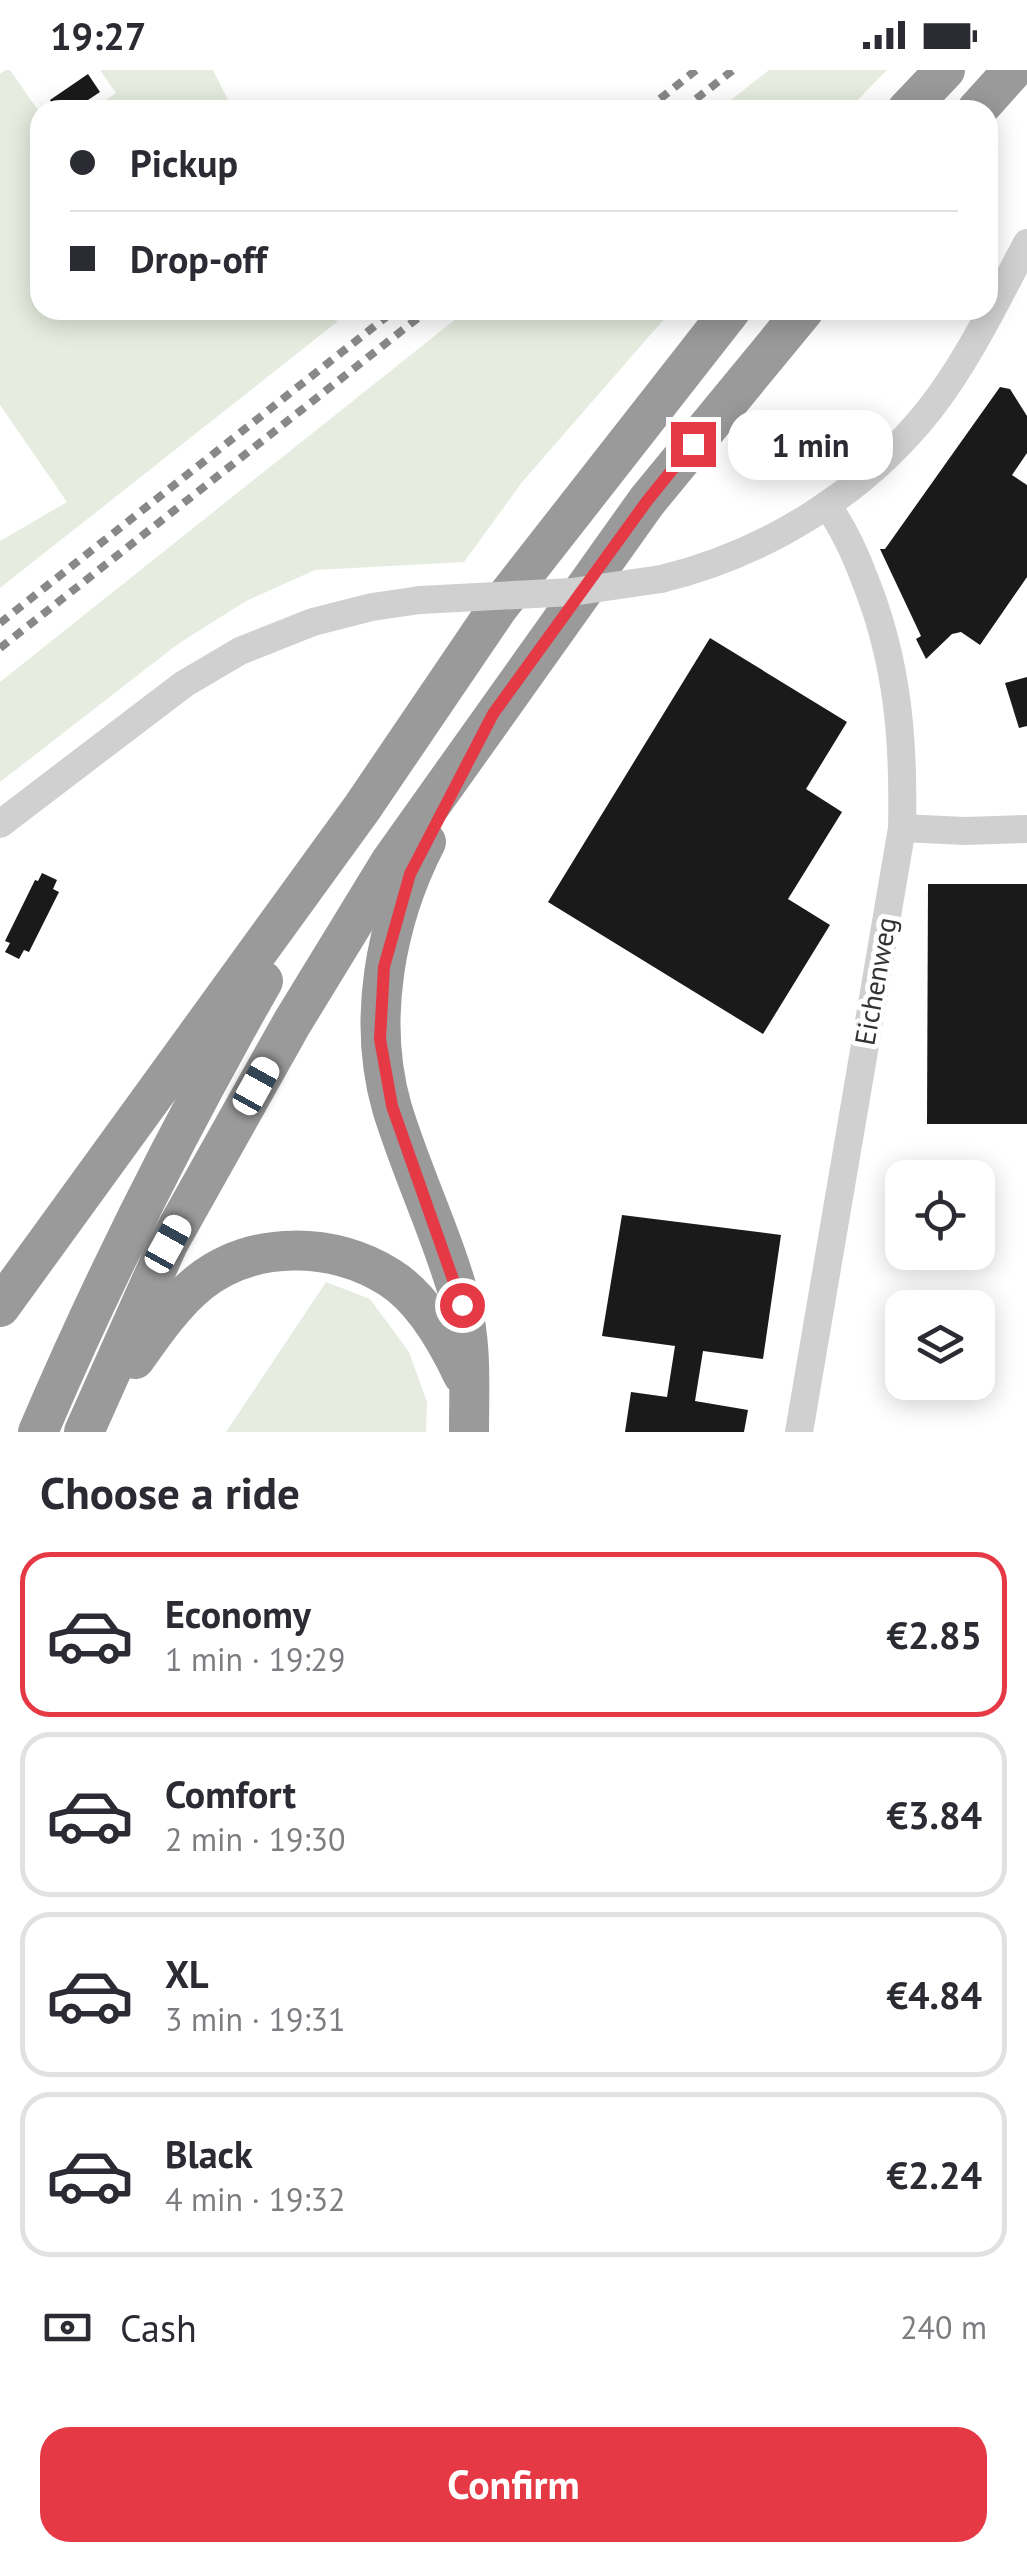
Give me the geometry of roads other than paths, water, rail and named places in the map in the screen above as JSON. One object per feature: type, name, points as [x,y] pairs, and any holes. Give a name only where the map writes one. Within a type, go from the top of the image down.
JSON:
[{"type":"highway","points":[[917,100],[946,70]]},
{"type":"highway","points":[[986,100],[1013,70]]},
{"type":"highway","points":[[0,1307],[362,808],[497,609],[724,320]]},
{"type":"highway","points":[[86,1430],[168,1244],[292,1023],[391,861],[647,501],[796,320]]},
{"type":"highway","points":[[469,1432],[470,1390],[462,1305],[392,1106],[380,1039],[384,967],[410,874],[493,714]]},
{"type":"highway","points":[[38,1432],[84,1324],[160,1170],[362,808]]},
{"type":"highway","points":[[86,1430],[162,1321],[200,1282],[233,1262],[293,1249],[346,1256],[392,1278],[427,1313],[470,1390]]},
{"type":"street","points":[[998,296],[1027,243]]},
{"type":"street","points":[[0,824],[184,684],[240,651],[313,622],[420,600],[572,592],[661,579],[699,570],[769,539],[827,505],[866,476],[930,409],[985,320]]},
{"type":"street","name":"Eichenweg","points":[[799,1432],[902,828],[904,758],[898,689],[884,625],[847,535],[827,505]]},
{"type":"street","points":[[902,828],[1027,828]]},
{"type":"railway","points":[[658,100],[696,70]]},
{"type":"railway","points":[[695,100],[733,70]]},
{"type":"railway","points":[[0,623],[382,320]]},
{"type":"railway","points":[[0,648],[415,320]]}]
